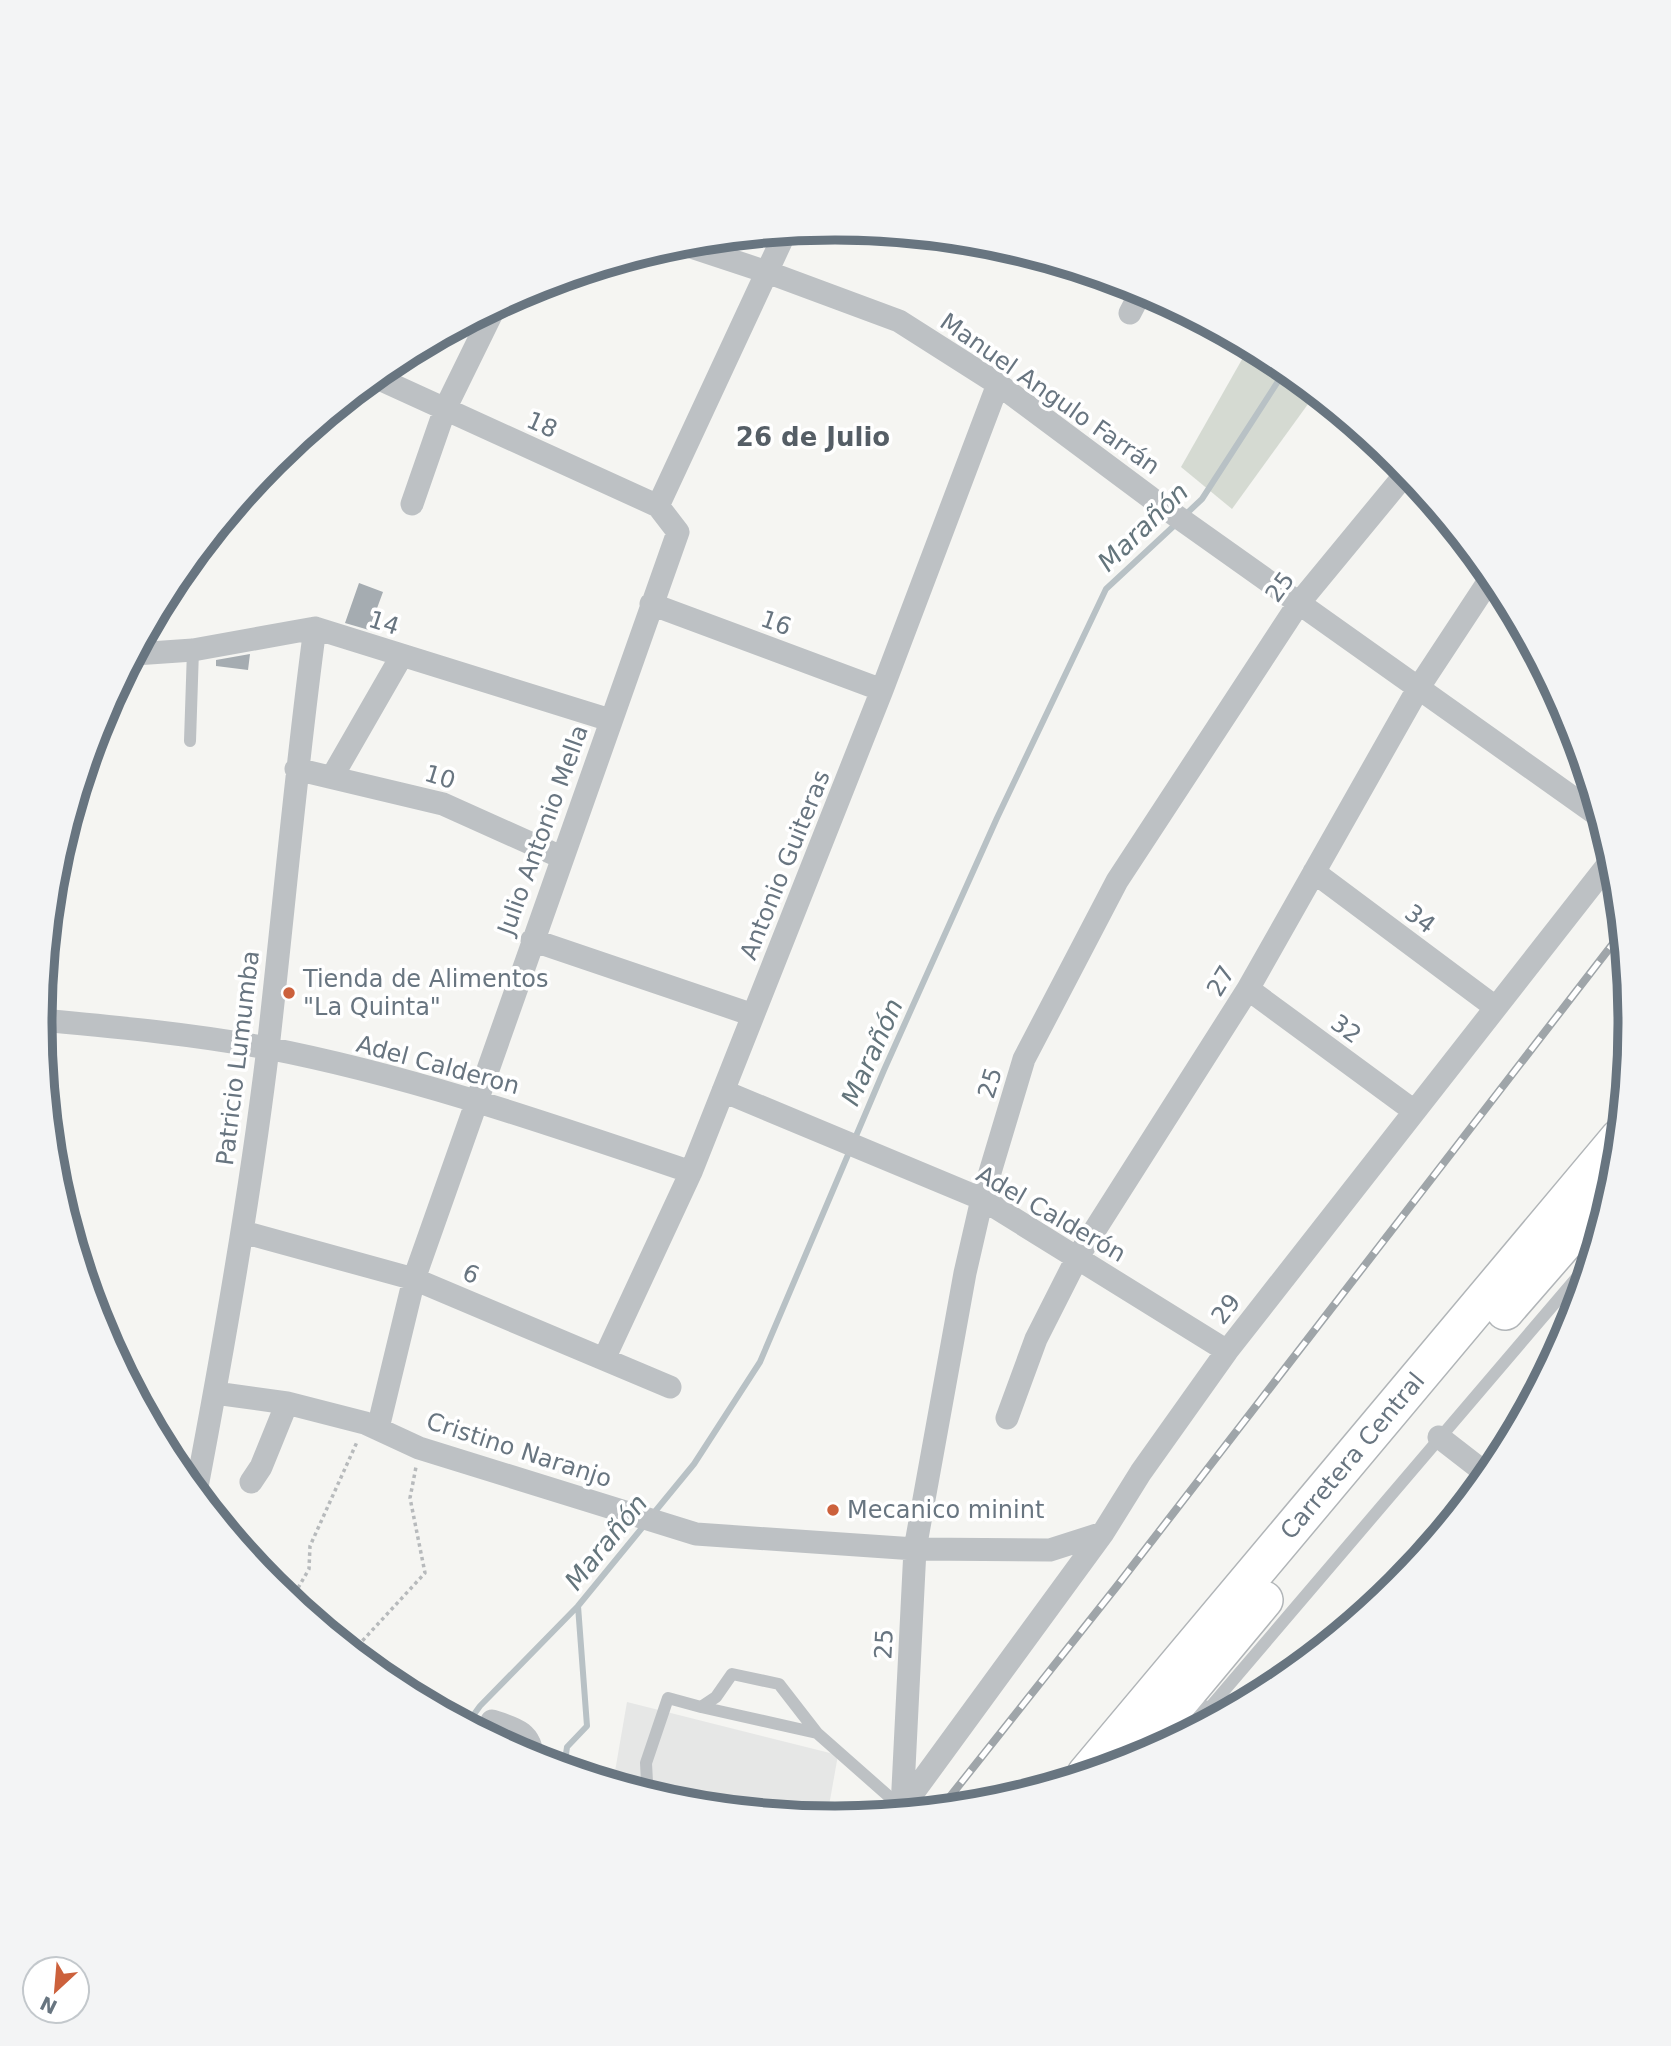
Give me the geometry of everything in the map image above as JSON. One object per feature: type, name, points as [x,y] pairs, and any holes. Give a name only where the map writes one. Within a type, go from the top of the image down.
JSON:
[{"type":"main road","name":"Carretera Central","points":[[1098,1760],[1607,1152]]},
{"type":"main road","name":"Carretera Central","points":[[1147,1741],[1493,1324],[1588,1240]]},
{"type":"street","points":[[658,506],[781,242]]},
{"type":"street","name":"Manuel Angulo Farrán","points":[[705,252],[899,321],[998,384],[1152,498],[1589,809]]},
{"type":"street","points":[[1130,313],[1136,301]]},
{"type":"street","points":[[412,504],[445,409],[488,322]]},
{"type":"street","name":"18","points":[[386,382],[658,506],[678,532]]},
{"type":"street","name":"Antonio Guiteras","points":[[604,1359],[691,1172],[882,690],[998,384]]},
{"type":"street","name":"25","points":[[902,1802],[915,1549],[965,1273],[982,1199],[1024,1059],[1117,881],[1299,603],[1400,481]]},
{"type":"street","name":"Julio Antonio Mella","points":[[372,1425],[414,1279],[678,532]]},
{"type":"street","name":"27","points":[[1007,1418],[1036,1339],[1077,1258],[1248,989],[1419,687],[1485,586]]},
{"type":"street","name":"16","points":[[652,604],[882,690]]},
{"type":"street","name":"14","points":[[145,653],[193,650],[315,628],[610,720]]},
{"type":"street","name":"Patricio Lumumba","points":[[199,1479],[243,1232],[268,1048],[296,769],[315,628]]},
{"type":"street","points":[[332,777],[401,657]]},
{"type":"street","name":"10","points":[[296,769],[443,804],[561,857]]},
{"type":"street","name":"29","points":[[908,1802],[1102,1533],[1141,1472],[1227,1351],[1603,871]]},
{"type":"street","name":"34","points":[[1314,872],[1495,1007]]},
{"type":"street","points":[[532,940],[754,1015]]},
{"type":"street","name":"32","points":[[1248,989],[1414,1111]]},
{"type":"street","name":"Adel Calderon","points":[[52,1021],[268,1048],[476,1099],[691,1172]]},
{"type":"street","name":"Adel Calderón","points":[[723,1091],[982,1199],[1227,1351]]},
{"type":"street","name":"6","points":[[243,1232],[414,1279],[670,1387]]},
{"type":"street","name":"Cristino Naranjo","points":[[215,1393],[287,1403],[372,1425],[419,1448],[696,1534],[915,1549],[1050,1550],[1102,1533]]},
{"type":"street","points":[[251,1482],[261,1467],[287,1403]]},
{"type":"street","points":[[1439,1437],[1480,1468]]},
{"type":"street","points":[[492,1721],[523,1732],[531,1744]]},
{"type":"lane","points":[[190,741],[193,650]]},
{"type":"lane","points":[[1217,1706],[1439,1437],[1587,1241]]},
{"type":"lane","points":[[701,1707],[716,1697],[732,1674],[779,1684],[817,1732],[895,1803]]},
{"type":"lane","points":[[647,1782],[646,1763],[668,1698],[817,1732]]},
{"type":"path","points":[[296,1591],[309,1569],[310,1546],[372,1425]]},
{"type":"path","points":[[359,1644],[425,1573],[410,1499],[419,1448]]},
{"type":"shaded area","points":[[1244,356],[1310,401],[1232,509],[1181,467]]},
{"type":"shaded area","points":[[627,1702],[838,1755],[829,1806],[733,1799],[683,1791],[615,1773]]},
{"type":"building","points":[[359,583],[383,592],[369,630],[345,623]]},
{"type":"building","points":[[250,654],[248,670],[216,666],[216,660]]},
{"type":"waterway","name":"Marañón","points":[[1184,516],[1202,499],[1280,378]]},
{"type":"waterway","name":"Marañón","points":[[653,1514],[694,1464],[760,1362],[884,1070],[997,818],[1106,589],[1177,523]]},
{"type":"waterway","name":"Marañón","points":[[566,1757],[567,1747],[587,1726],[578,1606],[646,1523]]},
{"type":"waterway","points":[[473,1716],[578,1606]]},
{"type":"railway","points":[[950,1797],[1117,1586],[1614,942]]},
{"type":"place","name":"Tienda de Alimentos \"La Quinta\"","points":[[289,993]]},
{"type":"place","name":"Mecanico minint","points":[[833,1510]]},
{"type":"district","name":"26 de Julio","points":[[813,437]]}]
